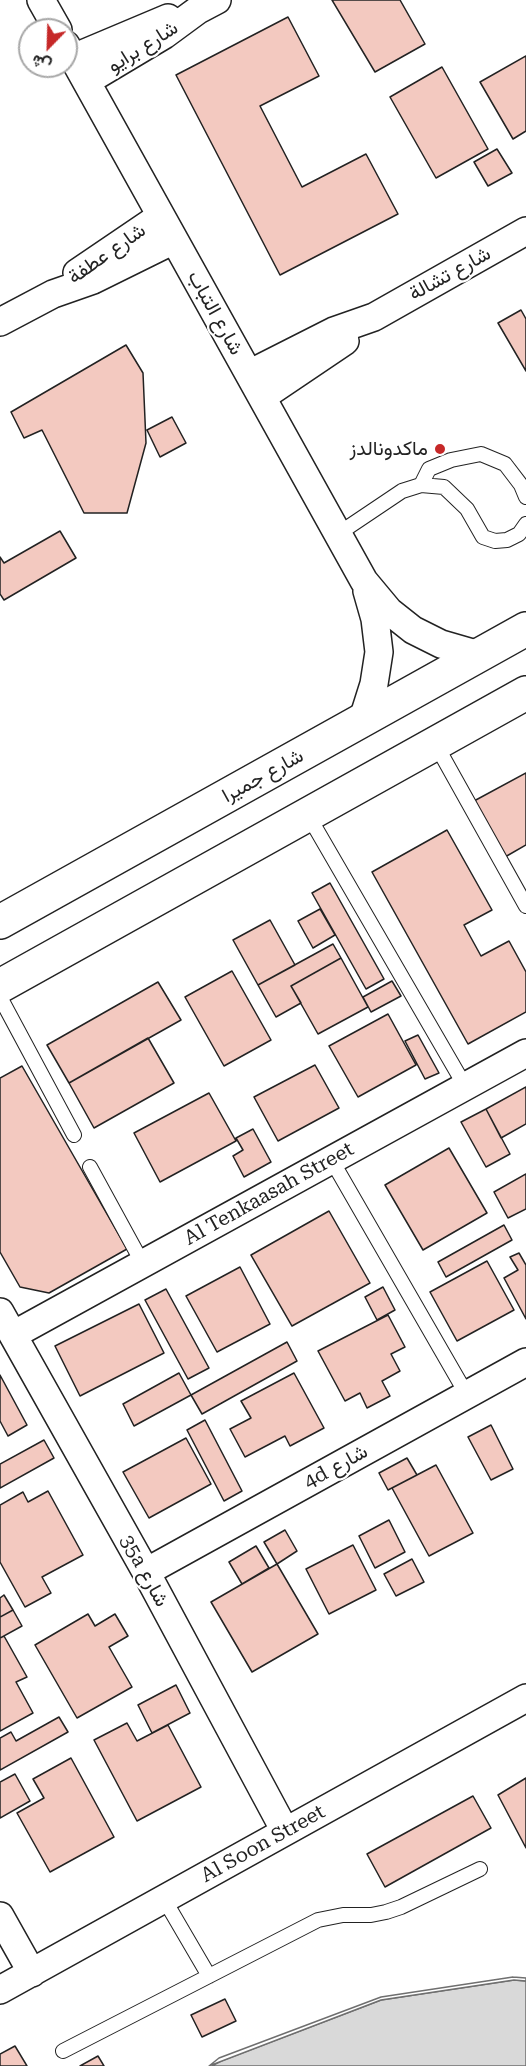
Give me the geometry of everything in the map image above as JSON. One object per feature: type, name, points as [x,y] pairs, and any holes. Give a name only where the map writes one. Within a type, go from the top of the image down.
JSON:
[{"type":"main road","name":"شارع جميرا","points":[[0,922],[362,722],[526,628]]},
{"type":"main road","points":[[0,986],[526,693]]},
{"type":"street","points":[[41,0],[51,18]]},
{"type":"street","name":"شارع برايو","points":[[78,48],[207,5]]},
{"type":"street","name":"شارع برايو","points":[[87,81],[164,35],[207,5]]},
{"type":"street","name":"شارع التباب","points":[[78,65],[364,581],[389,611],[413,630],[441,644],[479,655]]},
{"type":"street","name":"شارع عطفة","points":[[53,294],[85,267],[161,216]]},
{"type":"street","name":"شارع تشالة","points":[[256,385],[334,331],[374,317],[526,231]]},
{"type":"street","name":"شارع عطفة","points":[[0,322],[53,294],[93,280],[174,240]]},
{"type":"street","name":"شارع التباب","points":[[362,722],[374,684],[379,652],[375,619],[364,581]]},
{"type":"street","name":"Al Tenkaasah Street","points":[[5,1327],[143,1264],[526,1053]]},
{"type":"street","name":"35a شارع","points":[[5,1327],[146,1572],[285,1831]]},
{"type":"street","name":"4d شارع","points":[[146,1572],[526,1362]]},
{"type":"street","name":"Al Soon Street","points":[[0,1990],[526,1698]]},
{"type":"street","points":[[0,1916],[32,1973]]},
{"type":"lane","points":[[421,485],[429,469],[451,460],[481,454],[505,464],[521,485],[526,497]]},
{"type":"lane","points":[[338,534],[402,491],[421,485],[444,487],[467,509],[483,537],[495,541],[507,540],[519,534],[526,524]]},
{"type":"lane","points":[[435,743],[526,906]]},
{"type":"lane","points":[[307,813],[465,1086]]},
{"type":"lane","points":[[0,997],[74,1135]]},
{"type":"lane","points":[[331,1159],[467,1395]]},
{"type":"lane","points":[[90,1167],[143,1264]]},
{"type":"lane","points":[[63,2051],[318,1920],[343,1914],[371,1915],[386,1912],[480,1869]]},
{"type":"lane","points":[[164,1899],[209,1976]]},
{"type":"shaded area","points":[[514,1980],[526,1981],[526,2066],[212,2066],[381,2000]]},
{"type":"pier","points":[[513,1977],[526,1978],[526,1981],[514,1980],[381,2000],[209,2066],[219,2058],[381,1997]]},
{"type":"building","points":[[332,0],[400,0],[425,44],[375,72]]},
{"type":"building","points":[[288,17],[319,76],[260,106],[302,187],[366,154],[398,214],[280,275],[176,75]]},
{"type":"building","points":[[526,56],[526,131],[513,139],[480,82]]},
{"type":"building","points":[[442,67],[488,149],[436,178],[390,97]]},
{"type":"building","points":[[497,149],[512,173],[488,186],[474,162]]},
{"type":"building","points":[[521,310],[526,319],[526,371],[498,323]]},
{"type":"building","points":[[126,345],[143,373],[146,443],[127,513],[84,513],[42,430],[24,438],[11,412]]},
{"type":"building","points":[[172,417],[186,443],[160,457],[147,430]]},
{"type":"building","points":[[60,531],[76,558],[4,600],[0,594],[0,557],[4,563]]},
{"type":"building","points":[[526,773],[526,845],[505,857],[474,801]]},
{"type":"building","points":[[447,830],[492,910],[464,925],[481,956],[509,941],[526,972],[526,1012],[468,1044],[372,872]]},
{"type":"building","points":[[330,883],[384,979],[366,989],[312,893]]},
{"type":"building","points":[[320,909],[335,935],[313,948],[298,921]]},
{"type":"building","points":[[270,920],[295,965],[258,985],[233,940]]},
{"type":"building","points":[[333,944],[341,958],[291,986],[301,1003],[276,1017],[258,985]]},
{"type":"building","points":[[341,958],[368,1007],[318,1034],[291,986]]},
{"type":"building","points":[[232,971],[271,1040],[224,1066],[185,997]]},
{"type":"building","points":[[392,981],[401,996],[371,1012],[363,997]]},
{"type":"building","points":[[158,982],[181,1020],[69,1083],[47,1045]]},
{"type":"building","points":[[388,1014],[416,1065],[358,1097],[329,1046]]},
{"type":"building","points":[[418,1035],[439,1073],[425,1079],[405,1041]]},
{"type":"building","points":[[148,1038],[174,1083],[94,1128],[69,1083]]},
{"type":"building","points":[[315,1065],[339,1108],[278,1141],[254,1097]]},
{"type":"building","points":[[22,1066],[127,1249],[49,1293],[20,1287],[0,1252],[0,1078]]},
{"type":"building","points":[[526,1087],[526,1124],[501,1138],[486,1109]]},
{"type":"building","points":[[209,1093],[236,1141],[160,1182],[134,1133]]},
{"type":"building","points":[[486,1109],[510,1154],[486,1167],[461,1122]]},
{"type":"building","points":[[253,1129],[271,1162],[244,1177],[233,1156],[243,1150],[236,1138]]},
{"type":"building","points":[[449,1148],[487,1213],[423,1250],[385,1185]]},
{"type":"building","points":[[526,1174],[526,1209],[508,1218],[494,1192]]},
{"type":"building","points":[[329,1211],[370,1283],[292,1326],[251,1255]]},
{"type":"building","points":[[504,1225],[512,1240],[446,1277],[438,1262]]},
{"type":"building","points":[[519,1253],[526,1265],[526,1319],[504,1278],[518,1270],[510,1257]]},
{"type":"building","points":[[487,1261],[514,1310],[457,1341],[430,1292]]},
{"type":"building","points":[[240,1267],[270,1324],[217,1352],[186,1296]]},
{"type":"building","points":[[383,1287],[395,1310],[377,1320],[365,1297]]},
{"type":"building","points":[[166,1289],[209,1368],[188,1379],[145,1300]]},
{"type":"building","points":[[139,1304],[164,1353],[80,1396],[55,1346]]},
{"type":"building","points":[[388,1315],[405,1347],[391,1354],[400,1371],[382,1381],[390,1396],[367,1408],[360,1393],[345,1401],[318,1351]]},
{"type":"building","points":[[287,1342],[297,1361],[202,1414],[191,1395]]},
{"type":"building","points":[[179,1373],[191,1395],[134,1426],[123,1404]]},
{"type":"building","points":[[294,1373],[324,1428],[290,1446],[285,1436],[245,1457],[230,1429],[251,1418],[241,1401]]},
{"type":"building","points":[[0,1375],[27,1425],[8,1436],[0,1421]]},
{"type":"building","points":[[205,1420],[242,1491],[224,1501],[187,1430]]},
{"type":"building","points":[[491,1425],[513,1469],[491,1480],[468,1437]]},
{"type":"building","points":[[186,1438],[211,1484],[149,1518],[123,1472]]},
{"type":"building","points":[[44,1440],[54,1458],[0,1488],[0,1464]]},
{"type":"building","points":[[407,1458],[417,1475],[388,1490],[379,1473]]},
{"type":"building","points":[[436,1465],[473,1533],[429,1556],[392,1488]]},
{"type":"building","points":[[48,1491],[83,1555],[42,1577],[51,1593],[25,1607],[0,1562],[0,1505],[23,1492],[28,1502]]},
{"type":"building","points":[[389,1520],[405,1552],[375,1568],[359,1536]]},
{"type":"building","points":[[285,1530],[297,1551],[277,1564],[264,1542]]},
{"type":"building","points":[[353,1545],[376,1590],[329,1614],[306,1569]]},
{"type":"building","points":[[256,1546],[269,1568],[242,1584],[229,1562]]},
{"type":"building","points":[[412,1559],[424,1582],[396,1596],[384,1574]]},
{"type":"building","points":[[277,1564],[318,1634],[252,1672],[211,1602]]},
{"type":"building","points":[[4,1595],[13,1610],[0,1617],[0,1598]]},
{"type":"building","points":[[13,1610],[22,1626],[0,1638],[0,1617]]},
{"type":"building","points":[[88,1614],[95,1626],[115,1614],[128,1636],[109,1647],[132,1687],[77,1718],[35,1645]]},
{"type":"building","points":[[4,1636],[27,1677],[16,1682],[33,1713],[0,1731],[0,1638]]},
{"type":"building","points":[[176,1685],[190,1713],[152,1733],[138,1705]]},
{"type":"building","points":[[59,1717],[68,1732],[0,1770],[0,1738],[11,1732],[16,1741]]},
{"type":"building","points":[[127,1723],[137,1741],[168,1725],[201,1787],[137,1821],[94,1740]]},
{"type":"building","points":[[71,1758],[114,1837],[50,1872],[17,1813],[44,1798],[33,1779]]},
{"type":"building","points":[[15,1774],[30,1801],[0,1818],[0,1782]]},
{"type":"building","points":[[526,1778],[526,1848],[498,1795]]},
{"type":"building","points":[[473,1796],[491,1828],[385,1887],[367,1854]]},
{"type":"building","points":[[225,1999],[236,2021],[202,2037],[191,2015]]},
{"type":"building","points":[[15,2046],[27,2066],[0,2066],[0,2054]]},
{"type":"building","points":[[98,2056],[104,2066],[80,2066]]},
{"type":"place","name":"ماكدونالدز","points":[[440,449]]}]
